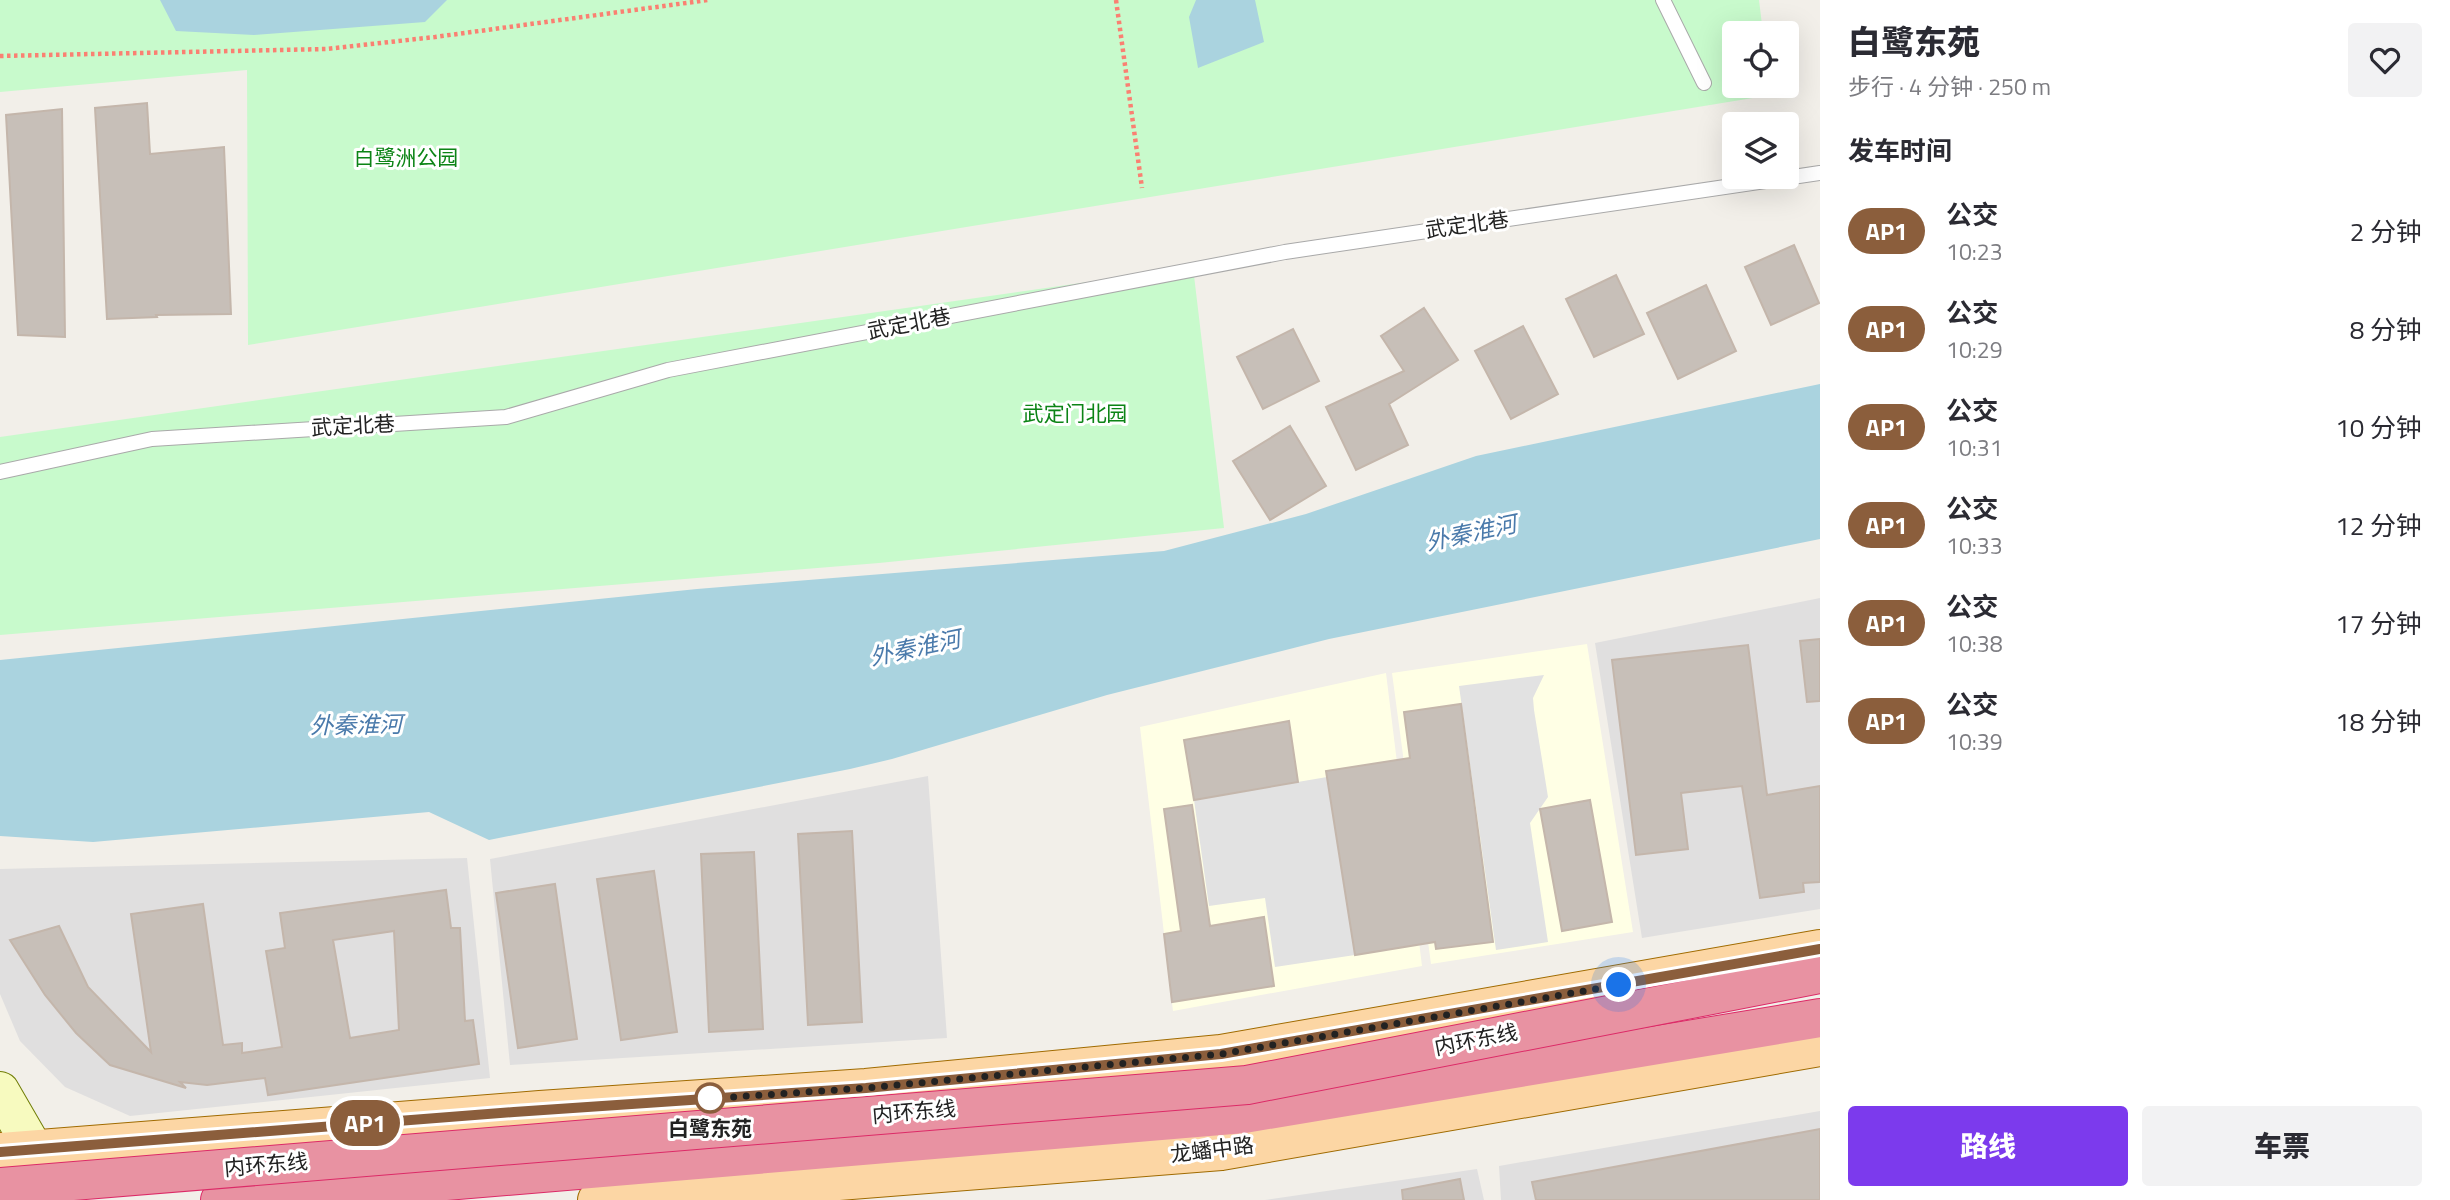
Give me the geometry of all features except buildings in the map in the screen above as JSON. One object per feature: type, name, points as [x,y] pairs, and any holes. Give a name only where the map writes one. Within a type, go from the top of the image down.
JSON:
[{"type":"highway","name":"内环东线","points":[[0,1189],[1247,1085],[1820,974]]},
{"type":"highway","name":"内环东线","points":[[220,1200],[1244,1114],[1820,1018]]},
{"type":"main road","points":[[17,1150],[866,1088],[1221,1054],[1820,949]]},
{"type":"main road","name":"龙蟠中路","points":[[597,1200],[1220,1151],[1820,1047]]},
{"type":"main road","points":[[0,1091],[17,1150],[72,1200]]},
{"type":"main road","points":[[0,1189],[8,1200]]},
{"type":"lane","points":[[1664,0],[1704,83]]},
{"type":"lane","name":"武定北巷","points":[[0,472],[152,439],[506,417],[668,370],[1285,252],[1820,173]]},
{"type":"path","points":[[0,56],[326,49],[708,0]]},
{"type":"path","points":[[1116,0],[1142,188]]},
{"type":"shaded area","points":[[1820,598],[1820,909],[1642,938],[1595,643]]},
{"type":"shaded area","points":[[1587,644],[1633,932],[1431,964],[1392,673]]},
{"type":"shaded area","points":[[1386,673],[1422,966],[1173,1011],[1140,727]]},
{"type":"shaded area","points":[[1544,675],[1533,698],[1548,797],[1530,823],[1548,942],[1496,950],[1459,686]]},
{"type":"shaded area","points":[[928,776],[947,1038],[510,1065],[490,859]]},
{"type":"shaded area","points":[[1327,777],[1355,955],[1275,967],[1265,898],[1209,906],[1194,800]]},
{"type":"shaded area","points":[[467,858],[490,1078],[130,1116],[65,1087],[20,1041],[0,994],[0,869]]},
{"type":"shaded area","points":[[1820,1111],[1820,1200],[1501,1200],[1499,1166]]},
{"type":"shaded area","points":[[1477,1169],[1484,1200],[1265,1200]]},
{"type":"green space","name":"白鹭洲公园","points":[[0,0],[1759,0],[1762,21],[1722,21],[1722,98],[1753,98],[248,345],[247,70],[0,92]]},
{"type":"green space","name":"武定门北园","points":[[1193,267],[1224,528],[879,563],[0,635],[0,437]]},
{"type":"water","points":[[160,0],[447,0],[425,22],[254,35],[176,31]]},
{"type":"water","points":[[1196,0],[1255,0],[1264,42],[1198,68],[1189,17]]},
{"type":"water","name":"外秦淮河","points":[[1820,384],[1820,539],[1329,639],[1107,695],[892,759],[489,840],[429,812],[93,842],[0,836],[0,660],[697,589],[1164,551],[1306,514],[1476,456]]},
{"type":"bus line","name":"AP1","points":[[0,1152],[866,1088],[1221,1054],[1820,949]]},
{"type":"place","name":"白鹭东苑","points":[[710,1098]]},
{"type":"route","points":[[710,1098],[703,1099],[866,1088],[1221,1054],[1619,985]]}]
